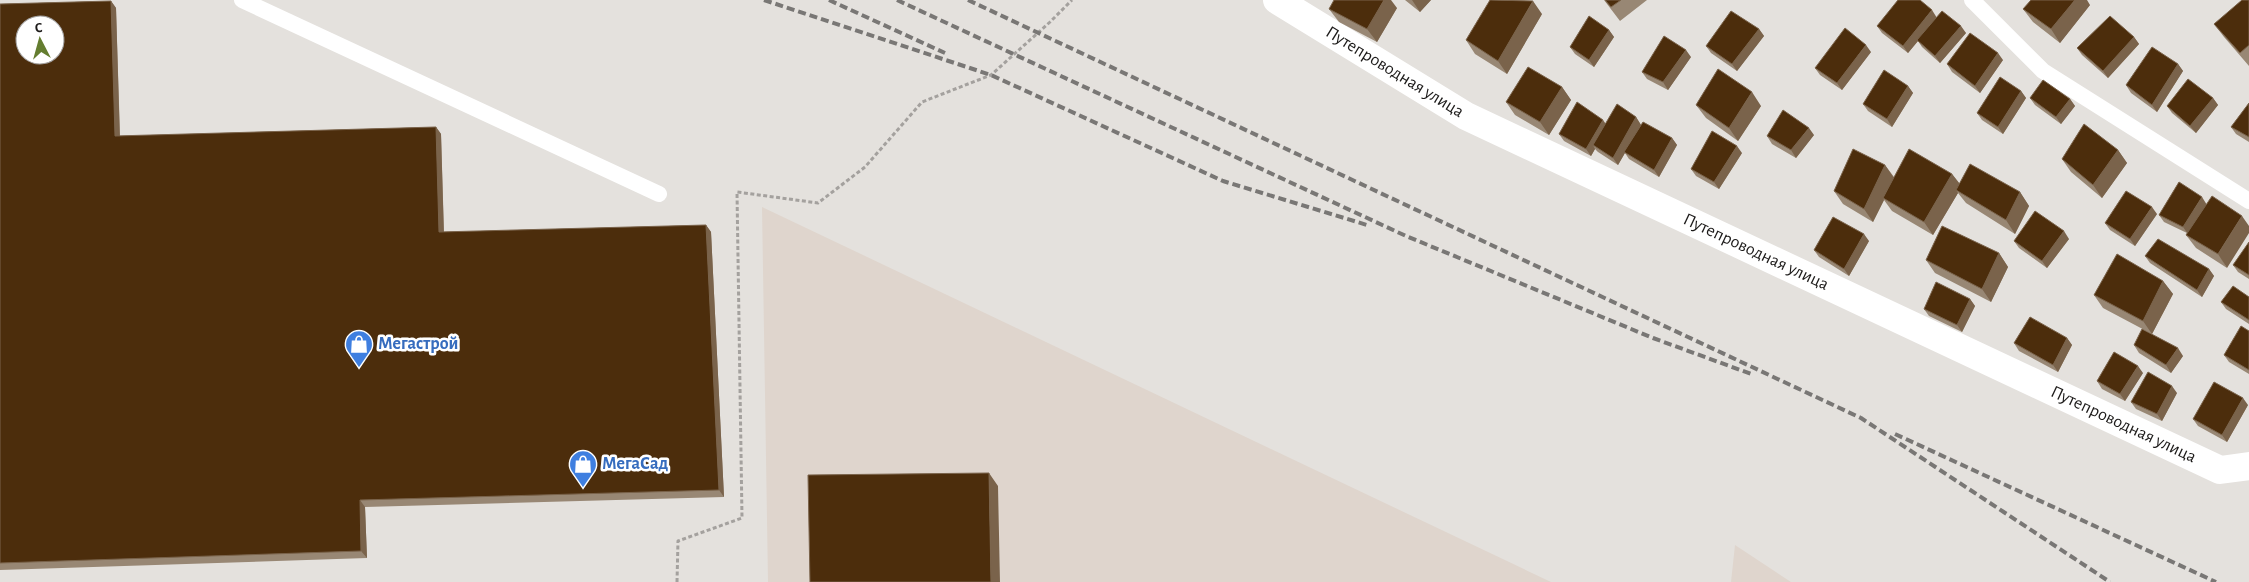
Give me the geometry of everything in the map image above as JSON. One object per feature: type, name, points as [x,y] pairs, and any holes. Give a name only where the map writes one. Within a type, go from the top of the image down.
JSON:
[{"type":"street","name":"Путепроводная улица","points":[[1277,0],[1466,116],[2220,470],[2249,466]]},
{"type":"lane","points":[[242,0],[659,194]]},
{"type":"lane","points":[[1972,0],[2043,71],[2249,201]]},
{"type":"path","points":[[677,582],[678,541],[742,518],[738,192],[818,203],[865,167],[922,102],[991,75],[1072,0]]},
{"type":"shaded area","points":[[762,207],[1551,582],[1000,582],[998,486],[819,582],[768,582]]},
{"type":"shaded area","points":[[1735,545],[1791,582],[1731,582]]},
{"type":"building","points":[[1334,0],[1384,0],[1367,29],[1329,9]]},
{"type":"building","points":[[1490,0],[1533,1],[1498,61],[1466,40]]},
{"type":"building","points":[[1605,0],[1621,0],[1611,7]]},
{"type":"building","points":[[1898,0],[1920,0],[1932,10],[1903,46],[1877,26]]},
{"type":"building","points":[[2031,0],[2075,0],[2051,29],[2023,9]]},
{"type":"building","points":[[2242,0],[2249,0],[2249,45],[2240,53],[2214,24]]},
{"type":"building","name":"Мегастрой","points":[[111,1],[115,136],[436,127],[439,232],[706,225],[719,490],[360,500],[361,551],[0,563],[0,4]]},
{"type":"building","points":[[1731,11],[1759,29],[1732,64],[1706,46]]},
{"type":"building","points":[[1942,11],[1961,26],[1935,56],[1917,40]]},
{"type":"building","points":[[1589,16],[1609,30],[1589,60],[1570,47]]},
{"type":"building","points":[[2110,16],[2134,37],[2103,71],[2077,48]]},
{"type":"building","points":[[1845,28],[1866,45],[1837,83],[1815,68]]},
{"type":"building","points":[[1970,33],[1998,53],[1975,86],[1947,64]]},
{"type":"building","points":[[1664,36],[1686,50],[1663,82],[1642,72]]},
{"type":"building","points":[[2152,47],[2178,64],[2152,105],[2126,85]]},
{"type":"building","points":[[1528,67],[1562,87],[1540,122],[1506,102]]},
{"type":"building","points":[[1718,69],[1752,92],[1729,128],[1696,105]]},
{"type":"building","points":[[1884,70],[1908,86],[1887,119],[1863,104]]},
{"type":"building","points":[[2000,77],[2021,91],[1998,127],[1977,113]]},
{"type":"building","points":[[2188,79],[2213,98],[2190,126],[2167,106]]},
{"type":"building","points":[[2043,80],[2070,99],[2056,117],[2030,98]]},
{"type":"building","points":[[1577,102],[1603,120],[1586,149],[1559,134]]},
{"type":"building","points":[[2249,103],[2249,137],[2231,127]]},
{"type":"building","points":[[1617,104],[1636,117],[1613,158],[1593,145]]},
{"type":"building","points":[[1783,110],[1809,128],[1791,150],[1767,136]]},
{"type":"building","points":[[1643,122],[1672,138],[1654,170],[1624,152]]},
{"type":"building","points":[[2084,124],[2118,150],[2093,185],[2062,159]]},
{"type":"building","points":[[1712,131],[1737,146],[1714,182],[1691,169]]},
{"type":"building","points":[[1853,149],[1885,165],[1864,209],[1834,191]]},
{"type":"building","points":[[1909,149],[1952,174],[1924,222],[1883,198]]},
{"type":"building","points":[[1970,164],[2020,192],[2006,220],[1956,190]]},
{"type":"building","points":[[2179,182],[2202,197],[2183,227],[2159,215]]},
{"type":"building","points":[[2126,191],[2152,207],[2130,239],[2105,223]]},
{"type":"building","points":[[2212,196],[2242,216],[2218,254],[2186,235]]},
{"type":"building","points":[[2035,211],[2064,231],[2042,261],[2014,241]]},
{"type":"building","points":[[1833,217],[1864,234],[1844,269],[1814,250]]},
{"type":"building","points":[[1942,226],[1999,253],[1982,289],[1926,260]]},
{"type":"building","points":[[2158,239],[2209,269],[2197,290],[2145,256]]},
{"type":"building","points":[[2249,242],[2249,275],[2233,265]]},
{"type":"building","points":[[2117,254],[2163,281],[2143,321],[2094,295]]},
{"type":"building","points":[[1936,282],[1970,299],[1957,325],[1924,309]]},
{"type":"building","points":[[2233,286],[2249,297],[2249,320],[2221,302]]},
{"type":"building","points":[[2030,317],[2067,338],[2053,365],[2014,343]]},
{"type":"building","points":[[2241,326],[2249,331],[2249,370],[2224,355]]},
{"type":"building","points":[[2142,329],[2178,348],[2166,365],[2134,345]]},
{"type":"building","points":[[2114,352],[2138,366],[2120,394],[2097,381]]},
{"type":"building","points":[[2148,372],[2172,386],[2157,414],[2131,402]]},
{"type":"building","points":[[2214,382],[2243,398],[2222,435],[2193,419]]},
{"type":"building","points":[[989,473],[991,582],[810,582],[808,475]]},
{"type":"railway","points":[[764,0],[991,75],[1223,181],[1367,225]]},
{"type":"railway","points":[[829,0],[945,53]]},
{"type":"railway","points":[[897,0],[1406,236],[1653,338],[1754,375]]},
{"type":"railway","points":[[968,0],[1861,418],[2110,582]]},
{"type":"railway","points":[[1895,434],[2216,582]]},
{"type":"place","name":"Мегастрой","points":[[359,368]]},
{"type":"place","name":"МегаСад","points":[[583,488]]}]
